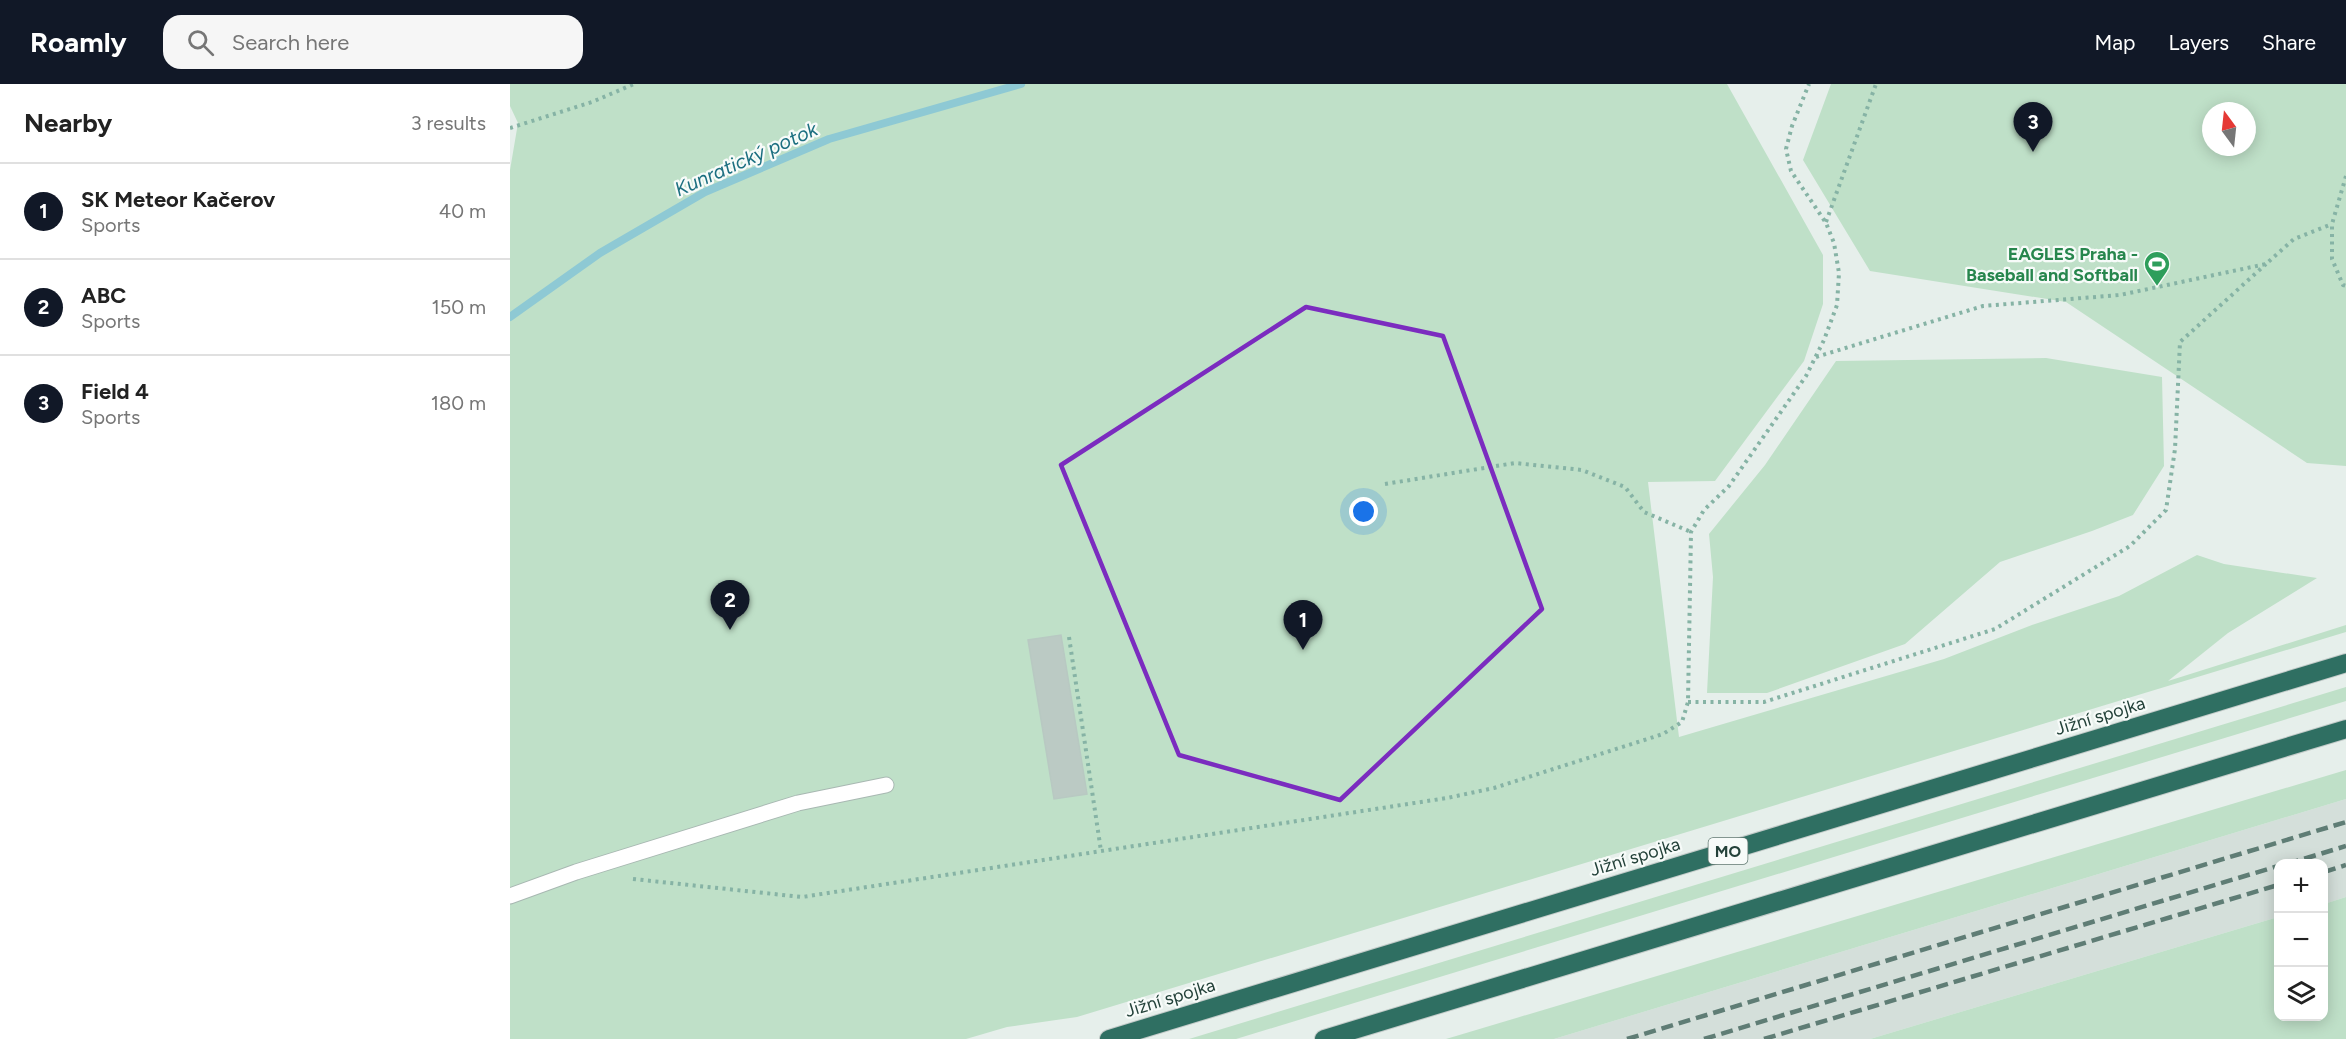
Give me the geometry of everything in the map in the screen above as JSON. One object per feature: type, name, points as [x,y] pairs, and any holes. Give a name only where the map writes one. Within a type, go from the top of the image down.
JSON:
[{"type":"highway","name":"Jižní spojka","points":[[1109,1039],[2346,663]]},
{"type":"highway","points":[[1324,1039],[2346,729]]},
{"type":"lane","points":[[510,896],[576,872],[787,806],[886,785]]},
{"type":"path","points":[[510,128],[592,102],[634,84]]},
{"type":"path","points":[[623,878],[802,897],[1447,798],[1494,788],[1663,734],[1682,722],[1688,702],[1691,532],[1704,510],[1729,486],[1806,376],[1837,305],[1839,273],[1834,243],[1826,223],[1791,171],[1786,149],[1792,126],[1809,84]]},
{"type":"path","points":[[1826,223],[1876,84]]},
{"type":"path","points":[[2346,176],[2332,224],[2332,259],[2343,285],[2346,286]]},
{"type":"path","points":[[1688,702],[1764,702],[1995,629],[2130,546],[2166,510],[2175,449],[2181,342],[2294,239],[2332,224]]},
{"type":"path","points":[[1815,357],[1983,306],[2120,295],[2266,264]]},
{"type":"path","points":[[1385,484],[1515,463],[1582,470],[1625,487],[1644,512],[1691,532]]},
{"type":"path","points":[[1069,637],[1101,851]]},
{"type":"highlighted area","points":[[1306,307],[1443,336],[1542,609],[1340,800],[1179,755],[1061,465]]},
{"type":"shaded area","points":[[2346,799],[2346,897],[2328,903],[2328,859],[2274,859],[2274,918],[1870,1039],[1554,1039]]},
{"type":"green space","points":[[510,84],[1727,84],[1823,255],[1823,304],[1804,361],[1715,481],[1648,482],[1679,737],[1944,659],[2032,625],[2119,596],[2197,555],[2224,564],[2317,578],[2228,633],[2168,681],[2346,625],[2346,632],[1077,1017],[1007,1027],[966,1039],[510,1039],[510,170],[518,123],[510,106]]},
{"type":"green space","name":"EAGLES Praha - Baseball and Softball","points":[[1831,84],[2346,84],[2346,466],[2307,463],[2066,302],[1870,271],[1803,160]]},
{"type":"green space","points":[[2046,358],[2162,377],[2164,466],[2133,515],[2000,562],[1905,644],[1767,693],[1707,693],[1713,577],[1709,534],[1765,465],[1836,361]]},
{"type":"green space","points":[[2346,687],[2346,701],[1236,1039],[1189,1039]]},
{"type":"green space","points":[[2346,770],[2346,799],[1554,1039],[1446,1039]]},
{"type":"green space","points":[[2346,897],[2346,1039],[1870,1039],[2274,918],[2274,1021],[2328,1021],[2328,903]]},
{"type":"building","points":[[1061,635],[1087,794],[1054,799],[1028,640]]},
{"type":"waterway","name":"Kunratický potok","points":[[510,317],[600,253],[705,192],[829,139],[1021,84]]},
{"type":"railway","points":[[1627,1039],[2346,822]]},
{"type":"railway","points":[[2303,859],[2346,846]]},
{"type":"railway","points":[[2328,871],[2346,865]]},
{"type":"railway","points":[[1704,1039],[2274,867]]},
{"type":"railway","points":[[1764,1039],[2274,886]]},
{"type":"place","name":"Field 4","points":[[2033,152]]},
{"type":"place","name":"EAGLES Praha - Baseball and Softball","points":[[2157,287]]},
{"type":"place","name":"ABC","points":[[730,630]]},
{"type":"place","name":"SK Meteor Kačerov","points":[[1303,650]]}]
